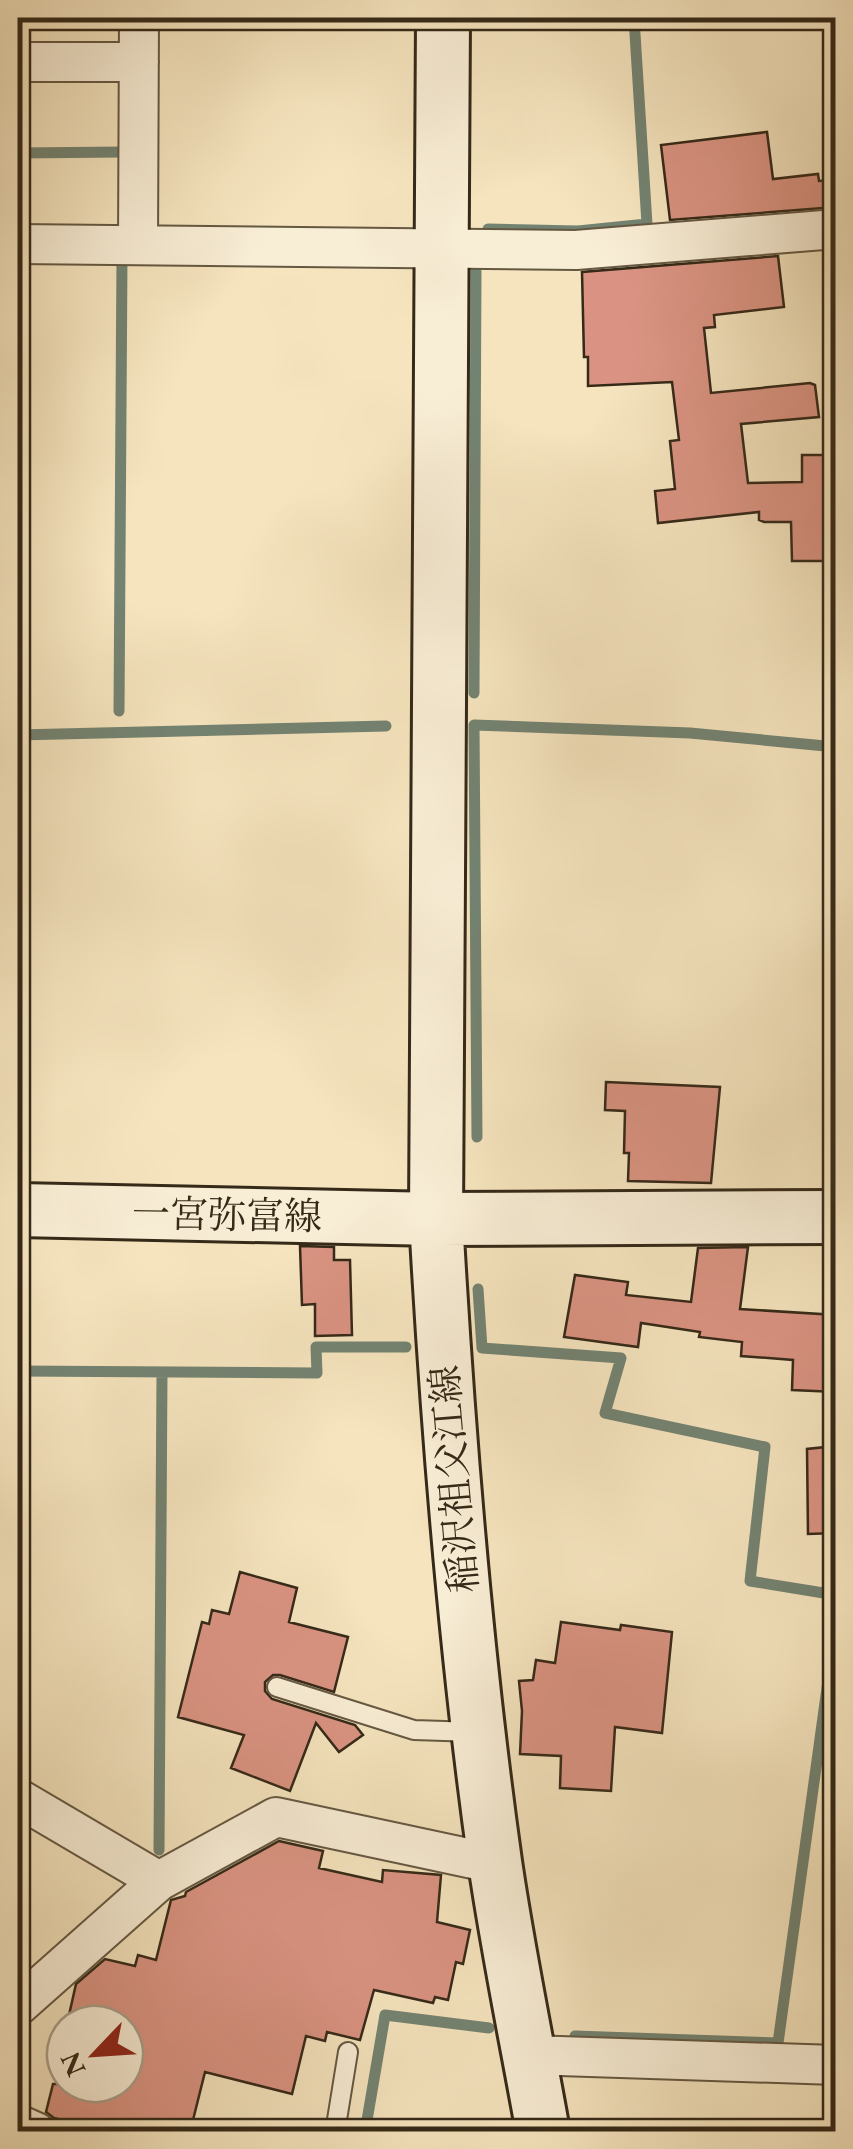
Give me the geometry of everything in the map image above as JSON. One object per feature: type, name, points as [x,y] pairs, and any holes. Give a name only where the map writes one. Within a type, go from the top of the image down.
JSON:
[{"type":"main road","name":"稲沢祖父江線","points":[[443,18],[436,1219],[446,1404],[465,1614],[496,1864],[543,2132]]},
{"type":"main road","name":"一宮弥富線","points":[[18,1210],[436,1219]]},
{"type":"main road","points":[[436,1219],[836,1217]]},
{"type":"street","points":[[138,244],[139,18]]},
{"type":"street","points":[[18,62],[139,62]]},
{"type":"street","points":[[18,244],[576,250],[836,228]]},
{"type":"street","points":[[18,1798],[158,1881]]},
{"type":"street","points":[[18,2006],[158,1881],[276,1817],[496,1864]]},
{"type":"street","points":[[530,2055],[836,2065]]},
{"type":"street","points":[[18,2124],[36,2132]]},
{"type":"lane","points":[[277,1687],[414,1730],[480,1732]]},
{"type":"lane","points":[[335,2132],[348,2052]]},
{"type":"building","points":[[767,132],[773,179],[818,174],[819,181],[833,180],[836,207],[670,220],[661,145]]},
{"type":"building","points":[[778,256],[784,307],[714,315],[715,327],[704,328],[711,393],[815,385],[819,417],[741,424],[748,483],[802,482],[802,455],[836,455],[836,561],[792,561],[791,522],[764,522],[759,520],[759,512],[658,523],[655,491],[675,489],[670,441],[679,440],[672,382],[588,386],[582,272]]},
{"type":"building","points":[[606,1082],[720,1087],[711,1183],[628,1181],[625,1111],[605,1110]]},
{"type":"building","points":[[300,1246],[334,1247],[334,1260],[350,1260],[352,1335],[315,1336],[315,1304],[302,1305]]},
{"type":"building","points":[[748,1247],[740,1309],[836,1315],[836,1392],[792,1390],[793,1360],[741,1356],[742,1342],[699,1337],[700,1332],[641,1323],[638,1347],[564,1337],[575,1275],[628,1282],[626,1295],[691,1302],[698,1248]]},
{"type":"building","points":[[836,1446],[836,1533],[808,1534],[807,1449]]},
{"type":"building","points":[[240,1572],[297,1588],[289,1622],[348,1637],[334,1692],[280,1675],[265,1682],[265,1691],[272,1699],[355,1725],[363,1735],[339,1752],[316,1723],[290,1791],[231,1768],[244,1735],[178,1717],[202,1622],[209,1624],[212,1610],[229,1614]]},
{"type":"building","points":[[561,1622],[672,1632],[662,1733],[615,1727],[611,1791],[560,1788],[561,1756],[520,1754],[519,1681],[533,1680],[536,1660],[555,1663]]},
{"type":"building","points":[[279,1841],[323,1851],[319,1868],[382,1882],[383,1870],[441,1875],[437,1922],[470,1930],[463,1964],[456,1962],[448,2000],[435,1997],[433,2003],[374,1990],[360,2040],[327,2032],[325,2041],[306,2036],[292,2094],[205,2072],[190,2132],[90,2132],[91,2127],[54,2118],[46,2112],[48,2104],[145,2104],[145,2004],[72,2004],[76,1984],[105,1959],[135,1966],[138,1955],[156,1960],[171,1900],[185,1896]]},
{"type":"waterway","points":[[488,229],[578,231],[647,224],[634,18]]},
{"type":"waterway","points":[[18,153],[123,152]]},
{"type":"waterway","points":[[119,711],[122,256]]},
{"type":"waterway","points":[[474,693],[476,271]]},
{"type":"waterway","points":[[477,1137],[474,725],[690,733],[836,747]]},
{"type":"waterway","points":[[18,735],[386,726]]},
{"type":"waterway","points":[[478,1289],[482,1348],[621,1358],[605,1413],[765,1447],[750,1581],[836,1595]]},
{"type":"waterway","points":[[18,1371],[317,1373],[316,1347],[406,1347]]},
{"type":"waterway","points":[[159,1850],[162,1372]]},
{"type":"waterway","points":[[575,2036],[778,2043],[836,1623]]},
{"type":"waterway","points":[[365,2132],[385,2015],[489,2028]]}]
